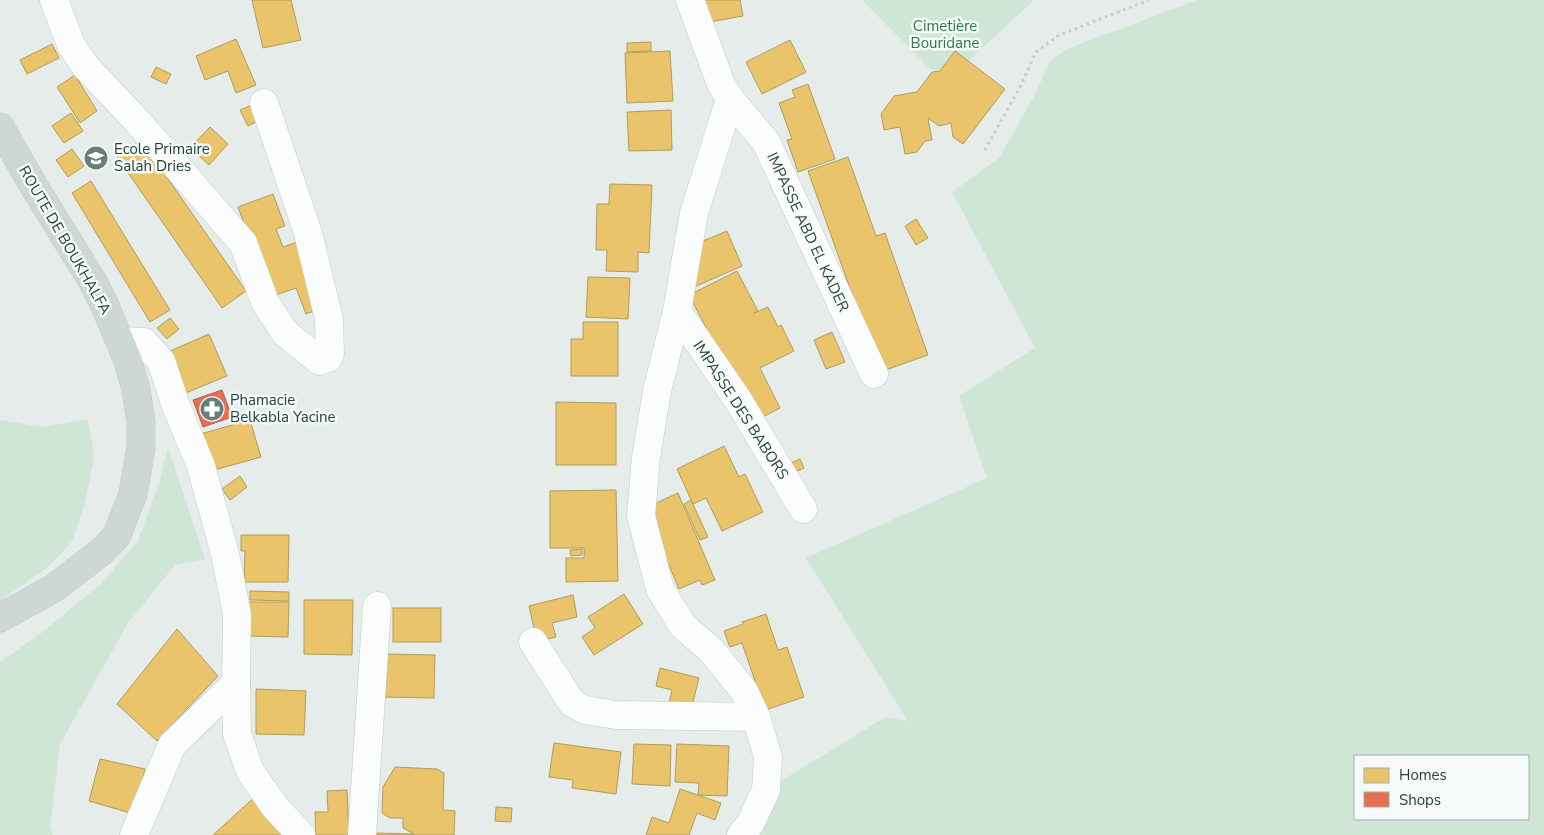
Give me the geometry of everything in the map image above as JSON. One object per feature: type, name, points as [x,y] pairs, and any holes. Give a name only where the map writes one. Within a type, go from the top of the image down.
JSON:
[{"type":"main road","name":"ROUTE DE BOUKHALFA","points":[[0,127],[32,183],[94,282],[120,341],[136,390],[141,422],[141,447],[133,494],[126,516],[116,537],[88,562],[54,588],[0,618]]},
{"type":"street","points":[[54,0],[71,45],[86,67],[138,122],[243,243],[265,302],[285,333],[320,360],[324,360],[330,354],[329,319],[308,233],[264,103]]},
{"type":"street","name":"IMPASSE ABD EL KADER","points":[[690,0],[721,84],[730,99],[766,142],[874,374]]},
{"type":"street","points":[[730,99],[694,213],[677,311],[656,391],[646,457],[641,516],[660,589],[682,626],[712,651],[744,691],[756,717],[768,757],[766,790],[750,824],[742,835]]},
{"type":"street","name":"IMPASSE DES BABORS","points":[[677,311],[738,400],[804,509]]},
{"type":"street","points":[[120,341],[144,342],[161,360],[176,406],[200,466],[225,554],[237,614],[237,734],[250,772],[275,807],[301,835]]},
{"type":"street","points":[[362,835],[378,606]]},
{"type":"street","points":[[533,642],[572,703],[585,710],[616,715],[756,717]]},
{"type":"street","points":[[134,835],[172,745],[236,683]]},
{"type":"path","points":[[985,150],[1022,83],[1036,52],[1060,35],[1150,0]]},
{"type":"green space","name":"Cimetière Bouridane","points":[[862,0],[1034,0],[965,64],[948,71],[930,69]]},
{"type":"green space","points":[[1197,0],[1544,0],[1544,835],[741,835],[766,790],[886,717],[908,721],[806,558],[987,478],[959,396],[1035,348],[952,192],[999,158],[1037,91],[1049,62],[1067,49]]},
{"type":"green space","points":[[88,419],[93,446],[93,464],[85,503],[72,541],[46,568],[0,601],[0,420],[42,427]]},
{"type":"green space","points":[[168,447],[205,559],[175,565],[128,623],[60,744],[50,827],[53,835],[0,835],[0,662],[40,634],[101,584],[138,541],[160,480]]},
{"type":"building: Homes","points":[[252,0],[291,0],[301,40],[263,48]]},
{"type":"building: Homes","points":[[699,0],[740,0],[743,16],[704,23]]},
{"type":"building: Homes","points":[[236,39],[256,85],[236,93],[228,71],[205,80],[196,56]]},
{"type":"building: Homes","points":[[790,40],[806,72],[762,94],[746,62]]},
{"type":"building: Homes","points":[[651,42],[651,51],[627,52],[627,43]]},
{"type":"building: Homes","points":[[52,44],[59,58],[27,74],[20,60]]},
{"type":"building: Homes","points":[[670,51],[673,101],[627,103],[625,53]]},
{"type":"building: Homes","points":[[955,51],[1005,89],[963,144],[953,137],[951,123],[939,126],[928,118],[932,140],[925,141],[917,152],[905,154],[900,127],[884,130],[881,114],[894,96],[917,92],[932,72],[940,71]]},
{"type":"building: Homes","points":[[156,67],[171,74],[166,84],[151,77]]},
{"type":"building: Homes","points":[[75,75],[97,111],[80,123],[57,87]]},
{"type":"building: Homes","points":[[808,84],[835,159],[798,172],[787,140],[792,139],[779,103],[795,97],[792,90]]},
{"type":"building: Homes","points":[[252,105],[260,120],[248,126],[240,110]]},
{"type":"building: Homes","points":[[671,110],[672,150],[629,151],[627,112]]},
{"type":"building: Homes","points":[[71,113],[83,131],[64,143],[52,126]]},
{"type":"building: Homes","points":[[210,127],[228,144],[209,165],[190,148]]},
{"type":"building: Homes","points":[[141,140],[246,291],[222,308],[117,157]]},
{"type":"building: Homes","points":[[72,149],[84,166],[68,177],[56,160]]},
{"type":"building: Homes","points":[[848,157],[876,236],[885,233],[928,355],[880,372],[808,171]]},
{"type":"building: Homes","points":[[91,181],[170,310],[150,322],[72,193]]},
{"type":"building: Homes","points":[[610,184],[652,185],[649,253],[638,252],[638,272],[606,271],[607,250],[596,250],[597,204],[609,204]]},
{"type":"building: Homes","points":[[273,194],[285,226],[276,229],[283,247],[297,242],[322,308],[306,314],[296,288],[276,295],[250,239],[238,207]]},
{"type":"building: Homes","points":[[916,219],[928,238],[916,245],[905,226]]},
{"type":"building: Homes","points":[[727,231],[742,266],[692,288],[698,243]]},
{"type":"building: Homes","points":[[737,271],[758,311],[754,313],[768,307],[778,327],[781,325],[794,351],[760,368],[780,408],[755,421],[689,295]]},
{"type":"building: Homes","points":[[588,277],[630,278],[628,319],[586,317]]},
{"type":"building: Homes","points":[[170,318],[179,329],[167,339],[157,328]]},
{"type":"building: Homes","points":[[583,322],[618,322],[618,376],[571,376],[571,339],[583,339]]},
{"type":"building: Homes","points":[[832,332],[845,362],[826,369],[814,340]]},
{"type":"building: Homes","points":[[209,334],[227,376],[183,394],[161,355]]},
{"type":"building: Homes","points":[[556,402],[616,403],[616,465],[556,465]]},
{"type":"building: Homes","points":[[250,420],[261,457],[207,472],[197,435]]},
{"type":"building: Homes","points":[[724,446],[739,477],[745,474],[763,512],[722,531],[706,498],[693,504],[677,469]]},
{"type":"building: Homes","points":[[800,459],[804,468],[793,473],[789,464]]},
{"type":"building: Homes","points":[[240,476],[247,487],[230,500],[222,489]]},
{"type":"building: Homes","points":[[616,490],[618,581],[566,582],[566,558],[584,558],[584,548],[550,548],[550,491]]},
{"type":"building: Homes","points":[[678,493],[715,580],[702,585],[700,580],[679,589],[645,508]]},
{"type":"building: Homes","points":[[691,500],[708,537],[700,540],[684,504]]},
{"type":"building: Homes","points":[[241,535],[289,535],[288,582],[244,582],[245,551],[241,551]]},
{"type":"building: Homes","points":[[582,549],[582,555],[571,556],[570,550]]},
{"type":"building: Homes","points":[[250,591],[289,592],[289,601],[250,600]]},
{"type":"building: Homes","points":[[624,594],[643,624],[594,655],[582,637],[595,628],[588,617]]},
{"type":"building: Homes","points":[[573,595],[577,617],[552,623],[556,637],[537,641],[529,606]]},
{"type":"building: Homes","points":[[304,600],[353,600],[352,655],[304,654]]},
{"type":"building: Homes","points":[[248,602],[289,602],[288,637],[247,636]]},
{"type":"building: Homes","points":[[393,608],[441,608],[441,642],[393,642]]},
{"type":"building: Homes","points":[[766,614],[778,650],[787,647],[804,697],[765,710],[742,643],[730,647],[724,631],[743,624],[742,622]]},
{"type":"building: Homes","points":[[177,629],[218,676],[157,741],[117,704]]},
{"type":"building: Homes","points":[[386,654],[435,655],[434,698],[385,697]]},
{"type":"building: Homes","points":[[660,668],[699,678],[691,710],[669,704],[672,690],[656,686]]},
{"type":"building: Homes","points":[[256,689],[306,691],[304,735],[256,734]]},
{"type":"building: Homes","points":[[554,743],[621,752],[616,794],[572,788],[573,780],[549,777]]},
{"type":"building: Homes","points":[[634,744],[671,745],[670,786],[632,784]]},
{"type":"building: Homes","points":[[677,744],[729,746],[727,796],[698,795],[699,783],[675,782]]},
{"type":"building: Homes","points":[[100,759],[145,769],[134,814],[89,801]]},
{"type":"building: Homes","points":[[395,767],[437,769],[444,773],[443,810],[455,811],[454,835],[373,835],[374,833],[414,834],[403,828],[403,818],[390,818],[382,813],[383,787]]},
{"type":"building: Homes","points":[[680,789],[721,803],[715,820],[697,813],[689,835],[646,835],[652,817],[669,823]]},
{"type":"building: Homes","points":[[347,790],[349,835],[316,835],[315,812],[328,812],[327,791]]},
{"type":"building: Homes","points":[[258,794],[285,835],[213,835]]},
{"type":"building: Homes","points":[[496,807],[512,808],[511,822],[495,821]]},
{"type":"building: Shops","name":"Phamacie Belkabla Yacine","points":[[222,390],[232,417],[203,427],[193,400]]},
{"type":"place","name":"Ecole Primaire Salah Dries","points":[[96,158]]},
{"type":"place","name":"Phamacie Belkabla Yacine","points":[[212,409]]}]
